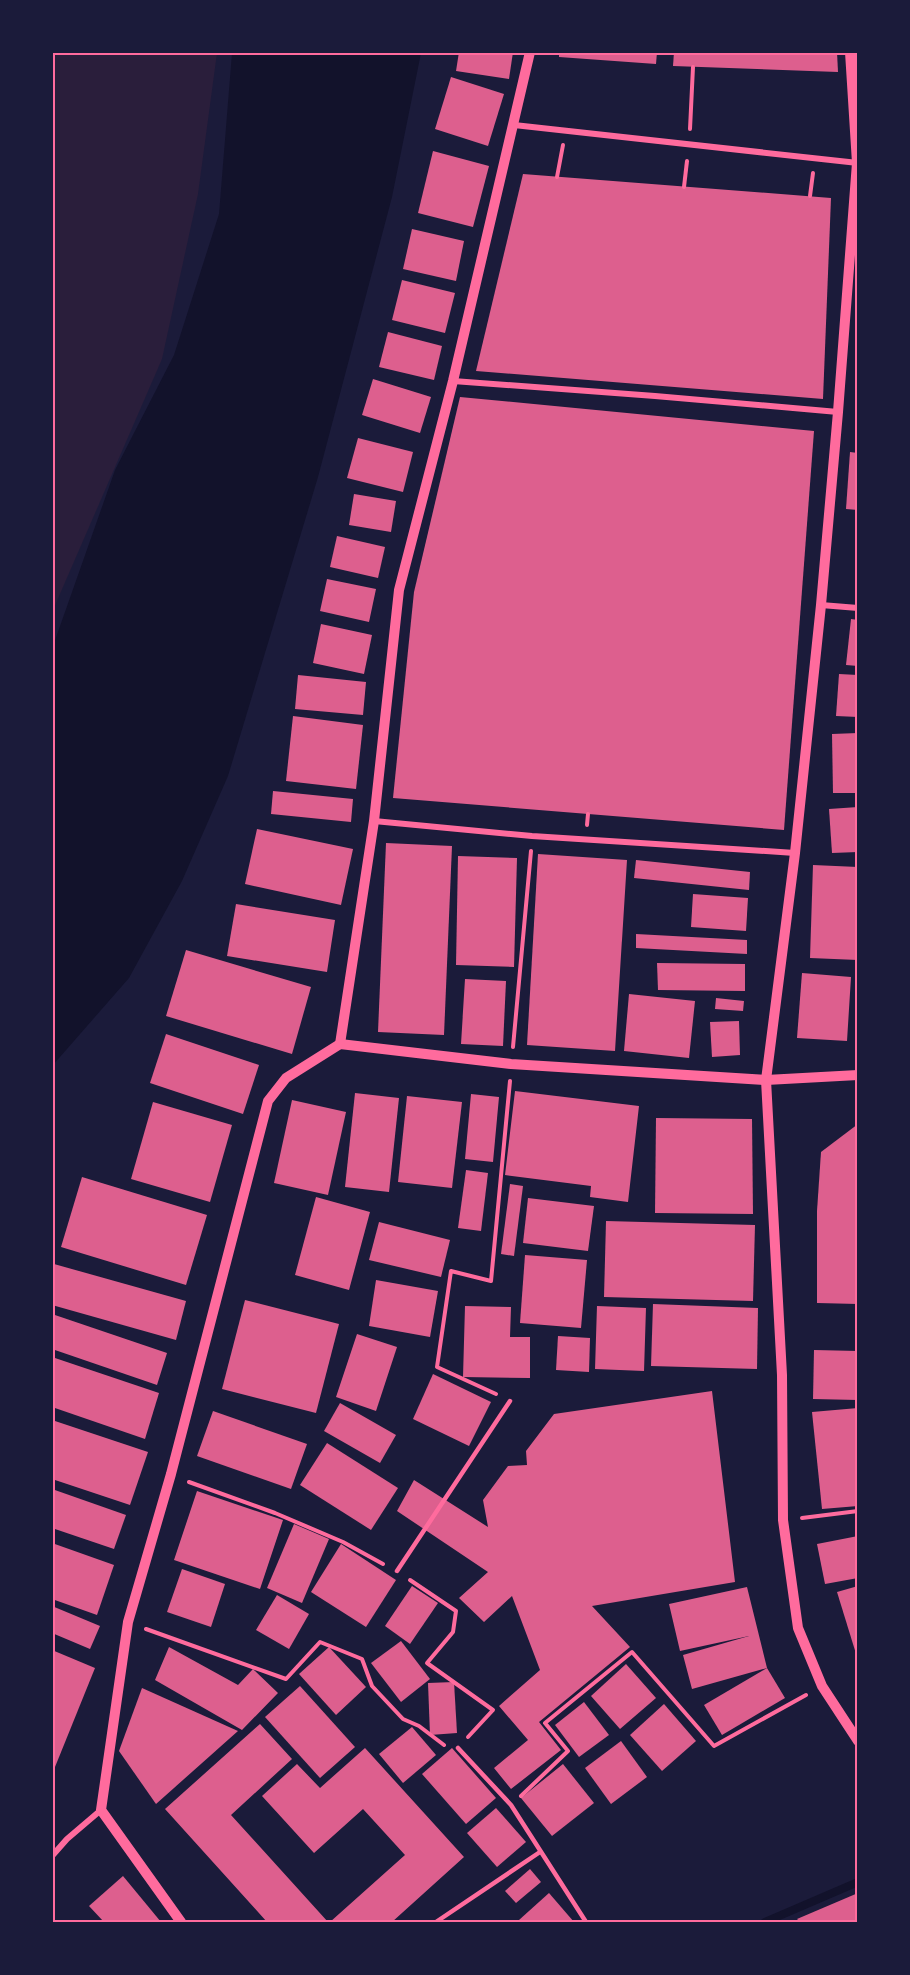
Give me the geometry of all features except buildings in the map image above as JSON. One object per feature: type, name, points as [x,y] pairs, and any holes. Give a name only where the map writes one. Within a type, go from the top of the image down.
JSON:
[{"type":"street","points":[[340,1044],[374,821],[399,590],[453,381],[530,52]]},
{"type":"street","points":[[850,52],[857,163],[838,412],[821,605],[795,853],[766,1080],[782,1376],[783,1520],[798,1628],[822,1686],[858,1741]]},
{"type":"street","points":[[514,125],[857,163]]},
{"type":"street","points":[[453,381],[838,412]]},
{"type":"street","points":[[821,605],[858,608]]},
{"type":"street","points":[[374,821],[532,836],[795,853]]},
{"type":"street","points":[[52,1856],[67,1839],[101,1810],[128,1622],[171,1474],[268,1101],[286,1078],[340,1044],[511,1064],[766,1080],[858,1075]]},
{"type":"street","points":[[101,1810],[181,1923]]},
{"type":"lane","points":[[397,1571],[510,1401]]},
{"type":"lane","points":[[458,1748],[511,1805],[586,1923]]},
{"type":"lane","points":[[436,1923],[540,1852]]},
{"type":"path","points":[[557,177],[565,130]]},
{"type":"path","points":[[510,1401],[437,1367],[451,1271],[491,1281],[532,836]]},
{"type":"path","points":[[128,1622],[286,1679],[320,1642],[362,1659],[372,1686],[403,1719],[419,1726],[442,1744],[458,1748],[493,1710],[427,1662],[453,1632],[456,1611],[397,1571],[333,1537],[275,1512],[171,1474]]},
{"type":"path","points":[[783,1520],[858,1512]]},
{"type":"path","points":[[511,1805],[568,1751],[546,1723],[632,1652],[714,1746],[822,1686]]},
{"type":"shaded area","points":[[53,52],[217,53],[198,194],[162,359],[53,610]]},
{"type":"shaded area","points":[[232,53],[421,53],[392,197],[318,477],[228,776],[182,881],[129,978],[53,1065],[53,646],[115,470],[174,355],[219,214]]},
{"type":"waterway","points":[[765,1922],[858,1882]]}]
